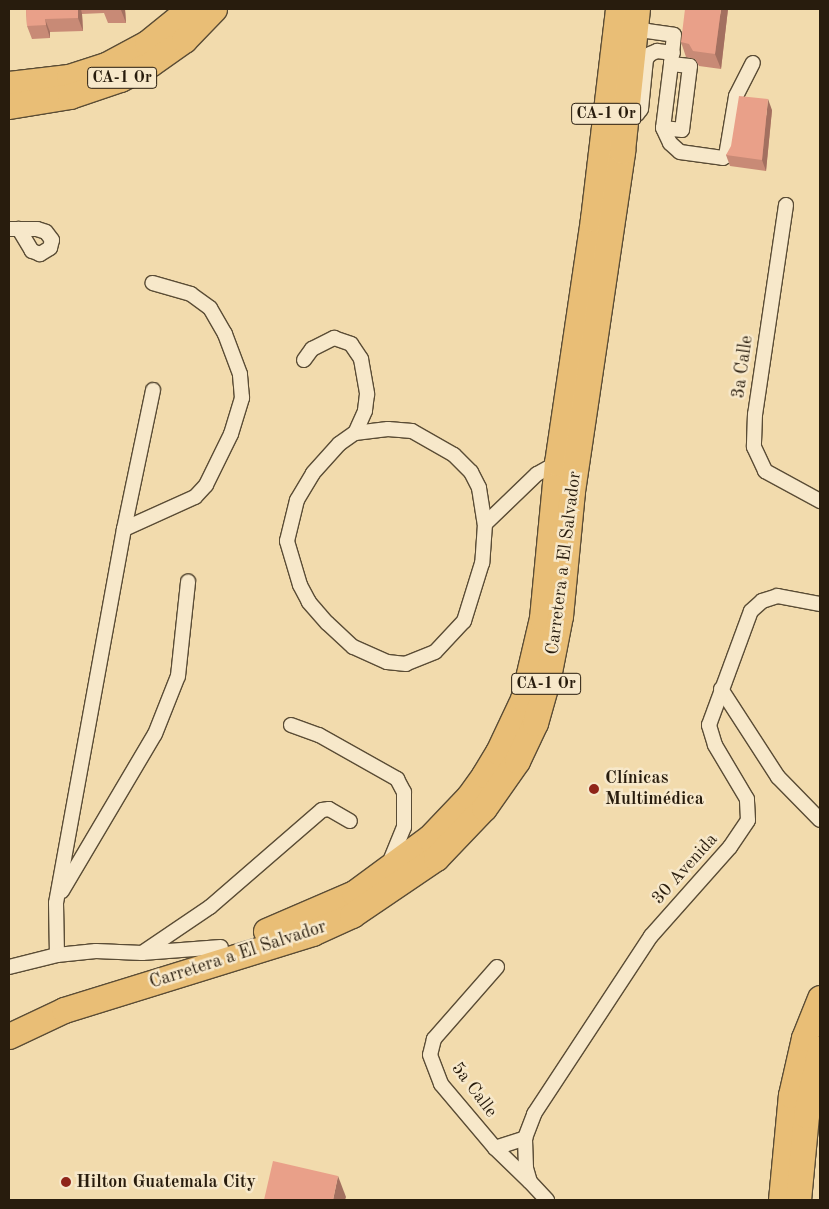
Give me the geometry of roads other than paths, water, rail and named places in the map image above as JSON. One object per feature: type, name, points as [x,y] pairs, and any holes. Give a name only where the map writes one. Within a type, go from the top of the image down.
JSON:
[{"type":"highway","name":"CA-1 Or","points":[[9,84],[69,77],[98,68],[147,43],[189,9]]},
{"type":"highway","name":"CA-1 Or","points":[[9,106],[70,96],[120,79],[150,64],[184,40],[214,9]]},
{"type":"highway","name":"Carretera a El Salvador","points":[[9,1036],[64,1010],[312,933],[352,915],[436,858],[484,808],[517,761],[535,723],[555,650],[577,452],[627,114],[641,54],[630,14]]},
{"type":"highway","name":"Carretera a El Salvador","points":[[9,1019],[42,1002],[88,986],[221,946],[328,906],[354,894],[387,870],[406,846],[469,796],[498,752],[523,699],[542,618],[557,463],[599,173],[630,14]]},
{"type":"highway","points":[[781,1200],[791,1095],[804,1038],[820,998]]},
{"type":"highway","points":[[798,1200],[806,1115],[820,1048]]},
{"type":"street","points":[[630,14],[647,30],[674,34],[663,128],[670,144],[680,152],[726,156],[736,96],[753,63]]},
{"type":"street","points":[[641,54],[656,51],[672,59]]},
{"type":"street","name":"3a Calle","points":[[786,205],[756,414],[754,447],[765,471],[820,501]]},
{"type":"street","points":[[124,529],[195,497],[231,434],[242,398],[240,374],[225,334],[210,308],[191,294],[154,283]]},
{"type":"street","points":[[304,360],[312,349],[334,338],[351,344],[361,359],[367,394],[365,411],[355,433]]},
{"type":"street","points":[[56,955],[56,903],[124,529],[153,390]]},
{"type":"street","points":[[388,429],[412,431],[435,442],[471,472],[479,488],[485,524],[482,563],[464,621],[435,652],[406,664],[387,662],[353,647],[309,602],[292,564],[287,541],[297,500],[313,473],[339,444],[355,433],[388,429]]},
{"type":"street","points":[[485,524],[537,474],[557,463]]},
{"type":"street","points":[[56,903],[155,734],[178,676],[188,582]]},
{"type":"street","name":"30 Avenida","points":[[530,1182],[523,1152],[525,1138],[534,1114],[650,936],[730,847],[748,820],[747,799],[711,737],[709,725],[751,611],[762,601],[785,597],[820,604]]},
{"type":"street","points":[[721,690],[778,777],[820,820]]},
{"type":"street","points":[[291,725],[319,735],[397,778],[404,792],[406,846]]},
{"type":"street","points":[[142,953],[210,907],[322,810],[329,809],[350,821]]},
{"type":"street","points":[[9,967],[56,955],[96,951],[142,953],[221,946]]},
{"type":"street","name":"5a Calle","points":[[497,967],[434,1039],[430,1055],[441,1084],[495,1148],[530,1182]]},
{"type":"street","points":[[495,1148],[525,1138]]},
{"type":"street","points":[[530,1182],[547,1200]]},
{"type":"place","name":"Clínicas Multimédica","points":[[594,789]]},
{"type":"place","name":"Hilton Guatemala City","points":[[66,1182]]}]
